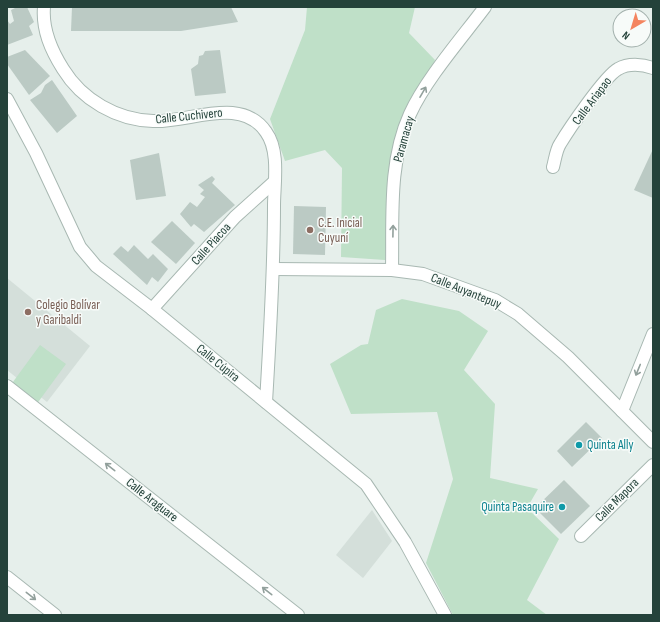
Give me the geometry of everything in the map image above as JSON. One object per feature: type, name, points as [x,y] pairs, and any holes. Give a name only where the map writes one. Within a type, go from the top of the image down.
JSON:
[{"type":"street","name":"Calle Cuchivero","points":[[44,7],[46,34],[53,54],[68,77],[83,93],[101,107],[119,114],[152,121],[170,121],[231,112],[246,116],[259,123],[268,133],[274,153],[274,269],[266,402]]},
{"type":"street","name":"Paramacay","points":[[392,270],[394,176],[400,145],[410,114],[426,86],[484,7]]},
{"type":"street","name":"Calle Ariapao","points":[[553,167],[559,145],[605,80],[618,68],[630,65],[645,65],[653,68]]},
{"type":"street","name":"Calle Cúpira","points":[[7,99],[36,153],[80,247],[96,266],[152,309],[366,484],[405,542],[445,615]]},
{"type":"street","name":"Calle Piacoa","points":[[152,309],[235,217],[274,182]]},
{"type":"street","name":"Calle Auyantepuy","points":[[274,269],[392,270],[423,274],[495,300],[518,314],[568,357],[653,442]]},
{"type":"street","points":[[622,411],[653,334]]},
{"type":"street","name":"Calle Araguare","points":[[7,386],[298,615]]},
{"type":"street","name":"Calle Mapora","points":[[581,536],[653,465]]},
{"type":"street","points":[[7,578],[55,615]]},
{"type":"shaded area","name":"Colegio Bolívar y Garibaldi","points":[[7,278],[90,346],[47,402],[7,370]]},
{"type":"shaded area","points":[[372,510],[392,541],[363,578],[336,555]]},
{"type":"green space","points":[[307,7],[415,7],[409,33],[435,60],[392,160],[385,260],[341,257],[342,168],[325,150],[285,161],[270,119],[305,30]]},
{"type":"green space","points":[[402,299],[459,311],[488,331],[464,370],[495,404],[490,478],[538,489],[527,508],[559,539],[527,600],[547,615],[453,615],[426,563],[453,479],[437,412],[351,414],[330,364],[361,345],[368,344],[376,310]]},
{"type":"green space","points":[[40,345],[66,364],[36,405],[10,386]]},
{"type":"building","points":[[17,7],[27,7],[34,22],[29,26],[33,35],[7,45],[7,20],[10,24],[14,21],[11,10]]},
{"type":"building","points":[[72,7],[231,7],[238,22],[181,31],[71,31]]},
{"type":"building","points":[[25,50],[50,76],[29,95],[7,64],[7,57]]},
{"type":"building","points":[[220,50],[226,93],[195,96],[191,69],[198,64],[199,56],[203,55],[205,51]]},
{"type":"building","points":[[52,80],[77,116],[57,133],[30,100],[41,93],[45,85]]},
{"type":"building","points":[[653,149],[653,198],[634,190]]},
{"type":"building","points":[[159,153],[166,196],[136,200],[130,160]]},
{"type":"building","points":[[212,176],[215,179],[212,183],[235,205],[204,232],[194,224],[191,227],[180,214],[190,202],[197,207],[205,197],[200,194],[204,190],[198,185]]},
{"type":"building","name":"C.E. Inicial Cuyuní","points":[[294,206],[326,207],[325,255],[293,254]]},
{"type":"building","points":[[172,221],[195,243],[176,264],[151,242]]},
{"type":"building","points":[[134,245],[148,259],[153,254],[168,269],[158,282],[152,277],[147,285],[113,254],[121,246],[128,252]]},
{"type":"building","name":"Quinta Ally","points":[[586,422],[602,438],[572,467],[557,451]]},
{"type":"building","name":"Quinta Pasaquire","points":[[564,480],[590,506],[561,534],[535,508]]},
{"type":"place","name":"C.E. Inicial Cuyuní","points":[[310,230]]},
{"type":"place","name":"Colegio Bolívar y Garibaldi","points":[[28,312]]},
{"type":"place","name":"Quinta Ally","points":[[579,445]]},
{"type":"place","name":"Quinta Pasaquire","points":[[562,507]]}]
